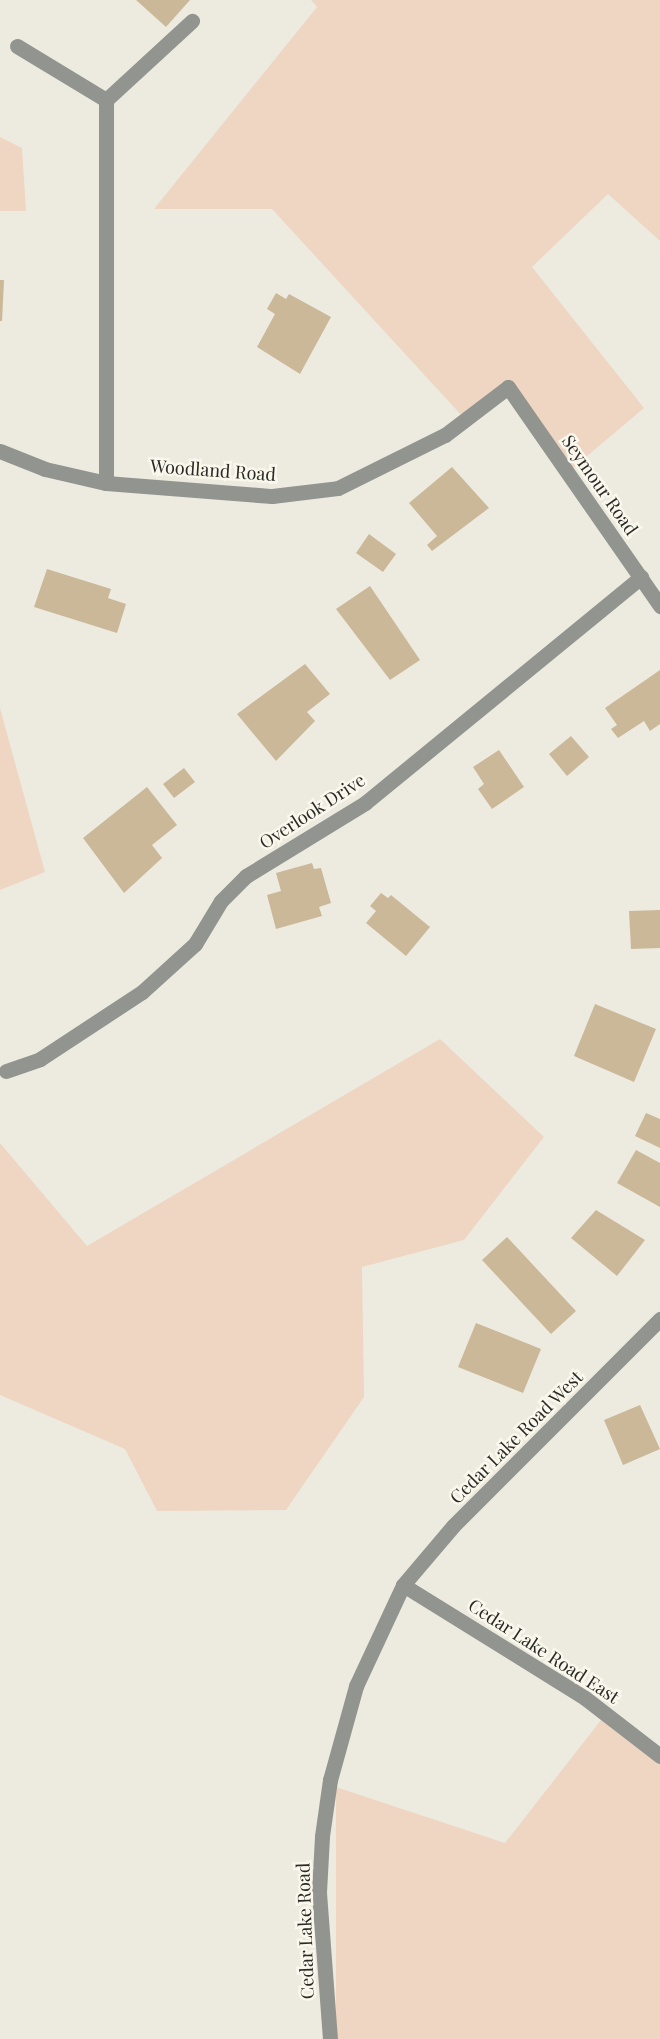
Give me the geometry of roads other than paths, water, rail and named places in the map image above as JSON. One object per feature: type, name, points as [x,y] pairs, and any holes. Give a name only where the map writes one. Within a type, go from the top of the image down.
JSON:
[{"type":"street","points":[[106,483],[106,100],[192,21]]},
{"type":"street","points":[[17,46],[106,100]]},
{"type":"street","name":"Woodland Road","points":[[0,451],[45,469],[106,483],[272,496],[338,488],[445,435],[508,387]]},
{"type":"street","name":"Seymour Road","points":[[508,387],[660,606]]},
{"type":"street","name":"Overlook Drive","points":[[6,1071],[39,1059],[142,992],[195,944],[221,901],[246,876],[365,803],[641,577]]},
{"type":"street","name":"Cedar Lake Road West","points":[[403,1585],[453,1526],[660,1319]]},
{"type":"street","name":"Cedar Lake Road East","points":[[403,1585],[585,1698],[660,1756]]},
{"type":"street","name":"Cedar Lake Road","points":[[330,2039],[319,1892],[330,1780],[356,1686],[403,1585]]}]
